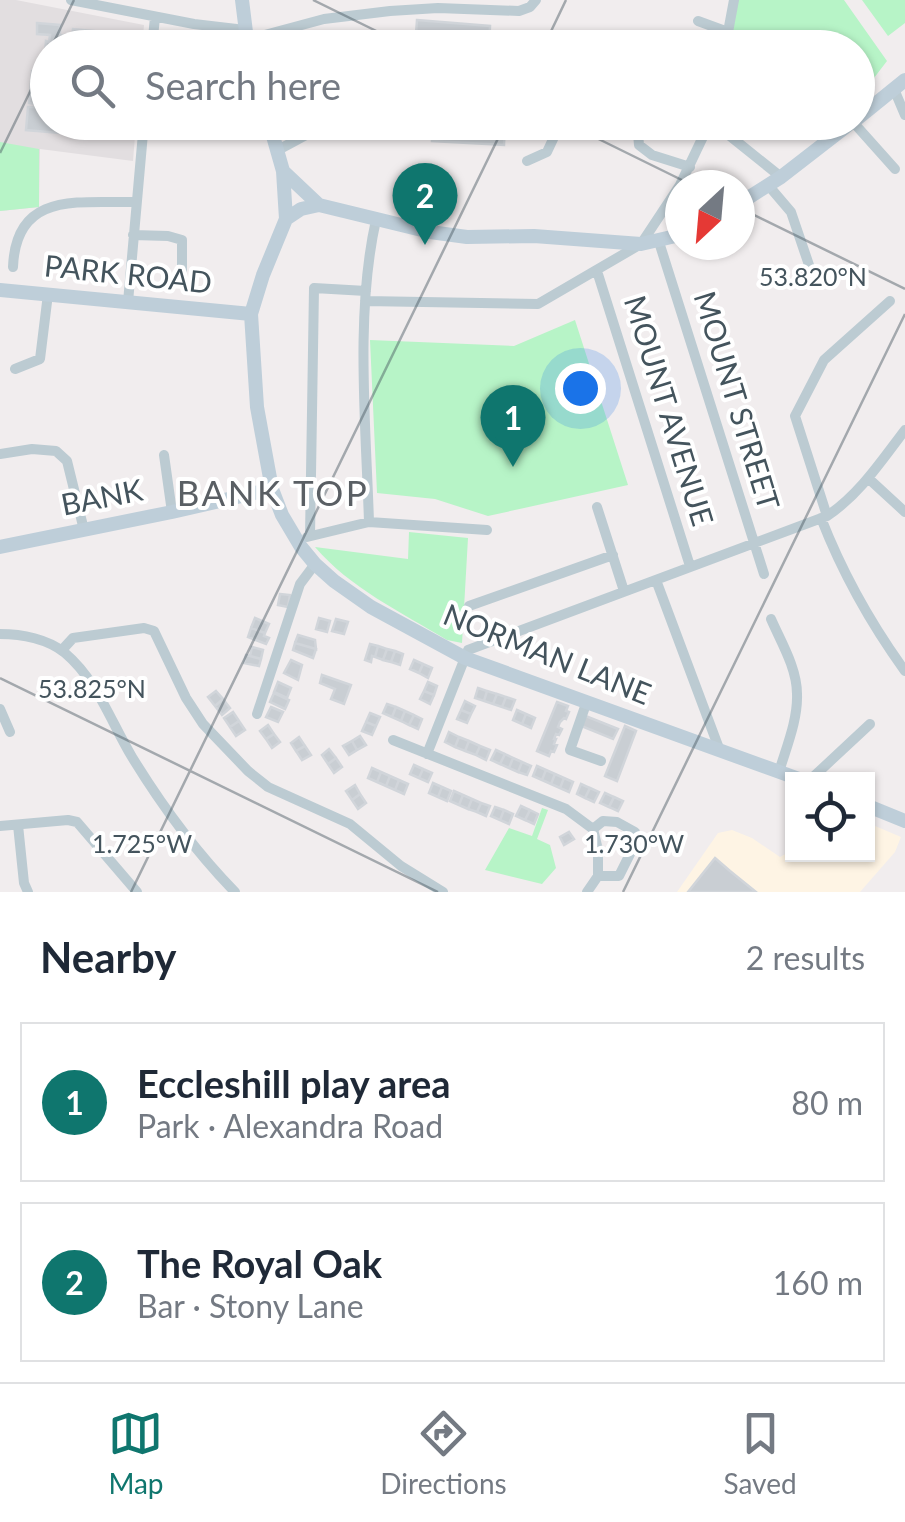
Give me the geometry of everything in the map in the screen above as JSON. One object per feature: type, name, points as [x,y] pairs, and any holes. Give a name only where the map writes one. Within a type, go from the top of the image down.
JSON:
[{"type":"street","points":[[242,0],[245,30]]},
{"type":"street","points":[[281,30],[324,19],[390,11],[519,11],[536,0]]},
{"type":"street","points":[[728,30],[734,0]]},
{"type":"street","points":[[79,1],[232,30]]},
{"type":"street","points":[[154,30],[155,17]]},
{"type":"street","points":[[698,20],[723,30]]},
{"type":"street","points":[[875,104],[900,84],[905,115]]},
{"type":"street","points":[[128,302],[142,140]]},
{"type":"street","points":[[274,140],[286,219],[301,209],[319,205],[467,237],[534,236],[641,244],[665,240]]},
{"type":"street","points":[[278,150],[297,140]]},
{"type":"street","points":[[526,162],[546,152],[552,140]]},
{"type":"street","points":[[638,140],[652,155],[690,167]]},
{"type":"street","points":[[688,170],[702,140]]},
{"type":"street","points":[[733,140],[774,181],[791,212],[809,265]]},
{"type":"street","points":[[755,193],[829,140]]},
{"type":"street","points":[[870,140],[895,170]]},
{"type":"street","points":[[282,171],[319,205]]},
{"type":"street","points":[[13,268],[14,246],[21,229],[45,208],[136,202]]},
{"type":"street","points":[[487,530],[368,522],[304,538],[314,288],[365,296],[538,304],[641,244],[665,208]]},
{"type":"street","name":"NORMAN LANE","points":[[286,219],[252,314],[256,407],[272,489],[282,515],[304,538],[315,564],[334,582],[372,606],[465,658],[785,774]]},
{"type":"street","points":[[368,522],[365,296],[376,220]]},
{"type":"street","points":[[134,235],[182,240],[182,270]]},
{"type":"street","name":"MOUNT STREET","points":[[659,242],[764,574]]},
{"type":"street","name":"MOUNT AVENUE","points":[[597,271],[690,566]]},
{"type":"street","name":"PARK ROAD","points":[[0,290],[252,314]]},
{"type":"street","points":[[15,369],[40,360],[48,294]]},
{"type":"street","points":[[890,300],[824,360],[795,416],[824,517],[854,590],[905,671]]},
{"type":"street","points":[[427,754],[468,650],[824,517],[846,502],[905,430]]},
{"type":"street","points":[[0,454],[32,449],[56,451],[67,461],[84,530]]},
{"type":"street","points":[[164,455],[172,512]]},
{"type":"street","points":[[868,478],[905,512]]},
{"type":"street","name":"BANK","points":[[0,547],[272,489]]},
{"type":"street","points":[[597,506],[624,591]]},
{"type":"street","points":[[469,606],[613,556]]},
{"type":"street","points":[[257,714],[300,584],[315,564]]},
{"type":"street","points":[[656,580],[720,751]]},
{"type":"street","points":[[771,619],[792,668],[798,694],[779,772]]},
{"type":"street","points":[[62,650],[73,638],[144,628],[154,632],[203,724],[248,771],[268,786],[350,824],[401,866],[443,892]]},
{"type":"street","points":[[0,634],[40,639],[62,650],[79,666],[174,822],[235,892]]},
{"type":"street","points":[[587,701],[570,750],[601,760]]},
{"type":"street","points":[[0,708],[10,732]]},
{"type":"street","points":[[820,772],[870,724]]},
{"type":"street","points":[[393,740],[566,809],[592,830],[598,850],[598,876],[587,892]]},
{"type":"street","points":[[875,808],[903,815]]},
{"type":"street","points":[[592,830],[602,821],[616,822],[635,832],[634,846],[619,876],[598,876]]},
{"type":"street","points":[[0,826],[77,822],[137,892]]},
{"type":"street","points":[[18,825],[28,892]]},
{"type":"shaded area","points":[[0,0],[144,25],[144,30],[30,30],[30,140],[135,140],[133,161],[40,149],[39,207],[0,211]]},
{"type":"shaded area","points":[[875,826],[901,837],[895,852],[860,892],[677,892],[718,833],[732,830],[780,857],[785,854],[785,862],[875,862]]},
{"type":"green space","points":[[734,0],[844,0],[865,30],[728,30]]},
{"type":"green space","points":[[862,0],[905,0],[905,23],[888,36]]},
{"type":"green space","points":[[875,44],[887,61],[875,77]]},
{"type":"green space","points":[[0,142],[39,149],[39,207],[0,211]]},
{"type":"green space","points":[[575,320],[628,485],[488,516],[435,499],[377,493],[370,340],[514,346]]},
{"type":"green space","points":[[409,532],[468,538],[462,643],[447,640],[377,598],[344,575],[315,547],[408,559]]},
{"type":"green space","points":[[542,808],[548,810],[537,839],[550,845],[556,868],[542,884],[485,870],[509,828],[532,836]]},
{"type":"building","points":[[417,20],[490,26],[490,30],[416,30]]},
{"type":"building","points":[[37,23],[60,25],[60,30],[37,30]]},
{"type":"building","points":[[30,107],[30,130],[26,130]]},
{"type":"building","points":[[432,140],[504,140],[504,145]]},
{"type":"building","points":[[280,594],[290,595],[288,607],[278,605]]},
{"type":"building","points":[[255,618],[269,624],[265,633],[251,628]]},
{"type":"building","points":[[319,618],[330,621],[327,632],[316,629]]},
{"type":"building","points":[[336,619],[348,622],[344,634],[332,631]]},
{"type":"building","points":[[251,628],[265,633],[269,638],[266,644],[248,637]]},
{"type":"building","points":[[298,635],[315,640],[316,649],[295,643]]},
{"type":"building","points":[[295,643],[316,649],[313,658],[293,650]]},
{"type":"building","points":[[370,644],[378,646],[371,662],[365,660]]},
{"type":"building","points":[[378,646],[387,649],[383,660],[375,657]]},
{"type":"building","points":[[252,647],[263,650],[261,659],[250,656]]},
{"type":"building","points":[[387,649],[395,651],[391,662],[383,660]]},
{"type":"building","points":[[395,651],[403,654],[400,665],[391,662]]},
{"type":"building","points":[[246,655],[261,659],[259,666],[244,663]]},
{"type":"building","points":[[291,660],[302,665],[298,680],[284,673]]},
{"type":"building","points":[[414,660],[423,664],[419,673],[410,669]]},
{"type":"building","points":[[423,664],[432,668],[428,678],[419,673]]},
{"type":"building","points":[[322,675],[351,685],[344,704],[331,699],[335,689],[320,683]]},
{"type":"building","points":[[278,682],[291,688],[287,698],[274,692]]},
{"type":"building","points":[[428,682],[437,686],[434,695],[424,691]]},
{"type":"building","points":[[478,688],[487,691],[484,701],[475,698]]},
{"type":"building","points":[[216,691],[223,699],[215,706],[208,697]]},
{"type":"building","points":[[424,691],[434,695],[430,704],[420,699]]},
{"type":"building","points":[[487,691],[497,694],[493,704],[484,701]]},
{"type":"building","points":[[274,693],[289,700],[285,709],[270,702]]},
{"type":"building","points":[[497,694],[506,697],[502,707],[493,704]]},
{"type":"building","points":[[506,697],[515,700],[511,710],[502,707]]},
{"type":"building","points":[[223,699],[230,708],[222,715],[215,706]]},
{"type":"building","points":[[465,701],[475,706],[471,714],[461,710]]},
{"type":"building","points":[[557,702],[568,706],[569,712],[560,722],[558,727],[562,729],[554,739],[557,745],[549,756],[537,751]]},
{"type":"building","points":[[387,704],[396,707],[392,717],[383,713]]},
{"type":"building","points":[[271,707],[283,712],[278,722],[266,717]]},
{"type":"building","points":[[396,707],[405,711],[401,721],[392,717]]},
{"type":"building","points":[[461,710],[471,714],[467,723],[457,719]]},
{"type":"building","points":[[517,710],[526,714],[522,724],[513,720]]},
{"type":"building","points":[[405,711],[414,715],[409,725],[401,721]]},
{"type":"building","points":[[233,712],[239,721],[230,727],[224,718]]},
{"type":"building","points":[[370,713],[380,717],[376,726],[366,722]]},
{"type":"building","points":[[526,714],[535,718],[531,728],[522,724]]},
{"type":"building","points":[[414,715],[422,719],[418,729],[409,725]]},
{"type":"building","points":[[583,715],[618,729],[613,739],[579,725]]},
{"type":"building","points":[[239,721],[245,730],[236,736],[230,727]]},
{"type":"building","points":[[366,722],[376,726],[372,735],[362,731]]},
{"type":"building","points":[[268,725],[274,734],[266,739],[260,731]]},
{"type":"building","points":[[625,726],[636,731],[617,781],[605,776]]},
{"type":"building","points":[[449,732],[459,737],[455,747],[445,742]]},
{"type":"building","points":[[274,734],[280,742],[272,748],[266,739]]},
{"type":"building","points":[[360,736],[366,745],[357,750],[352,741]]},
{"type":"building","points":[[299,737],[305,746],[296,751],[291,743]]},
{"type":"building","points":[[459,737],[469,741],[465,751],[455,747]]},
{"type":"building","points":[[352,741],[357,750],[349,755],[343,746]]},
{"type":"building","points":[[469,741],[480,746],[476,755],[465,751]]},
{"type":"building","points":[[305,746],[311,755],[302,760],[296,751]]},
{"type":"building","points":[[480,746],[490,750],[486,760],[476,755]]},
{"type":"building","points":[[329,749],[336,758],[328,764],[322,755]]},
{"type":"building","points":[[496,750],[505,754],[500,764],[491,760]]},
{"type":"building","points":[[505,754],[513,758],[509,768],[500,764]]},
{"type":"building","points":[[336,758],[342,767],[334,773],[328,764]]},
{"type":"building","points":[[513,758],[522,762],[518,772],[509,768]]},
{"type":"building","points":[[522,762],[531,766],[527,775],[518,772]]},
{"type":"building","points":[[414,765],[423,769],[419,778],[410,774]]},
{"type":"building","points":[[537,766],[546,770],[542,780],[533,776]]},
{"type":"building","points":[[372,768],[381,772],[377,782],[368,778]]},
{"type":"building","points":[[423,769],[432,773],[428,782],[419,778]]},
{"type":"building","points":[[546,770],[555,774],[551,784],[542,780]]},
{"type":"building","points":[[381,772],[390,776],[386,786],[377,782]]},
{"type":"building","points":[[555,774],[564,778],[560,788],[551,784]]},
{"type":"building","points":[[390,776],[399,780],[395,790],[386,786]]},
{"type":"building","points":[[564,778],[573,782],[569,792],[560,788]]},
{"type":"building","points":[[399,780],[408,784],[404,794],[395,790]]},
{"type":"building","points":[[433,783],[442,787],[438,797],[429,793]]},
{"type":"building","points":[[581,784],[590,788],[585,798],[577,794]]},
{"type":"building","points":[[355,785],[360,794],[352,800],[346,791]]},
{"type":"building","points":[[442,787],[451,791],[447,801],[438,797]]},
{"type":"building","points":[[590,788],[599,792],[594,802],[585,798]]},
{"type":"building","points":[[454,791],[463,795],[459,805],[450,801]]},
{"type":"building","points":[[605,793],[614,797],[609,807],[600,803]]},
{"type":"building","points":[[360,794],[366,803],[358,809],[352,800]]},
{"type":"building","points":[[463,795],[472,799],[468,809],[459,805]]},
{"type":"building","points":[[614,797],[623,801],[618,811],[609,807]]},
{"type":"building","points":[[472,799],[481,803],[477,812],[468,809]]},
{"type":"building","points":[[481,803],[490,806],[486,816],[477,812]]},
{"type":"building","points":[[521,806],[530,810],[525,820],[516,816]]},
{"type":"building","points":[[495,807],[504,810],[500,820],[491,816]]},
{"type":"building","points":[[504,810],[513,814],[509,824],[500,820]]},
{"type":"building","points":[[530,810],[538,814],[534,824],[525,820]]},
{"type":"building","points":[[569,832],[574,839],[564,845],[560,837]]},
{"type":"building","points":[[715,858],[730,871],[756,892],[688,892]]},
{"type":"place","name":"The Royal Oak","points":[[425,245]]},
{"type":"place","name":"Eccleshill play area","points":[[513,467]]},
{"type":"district","name":"BANK TOP","points":[[273,494]]}]
